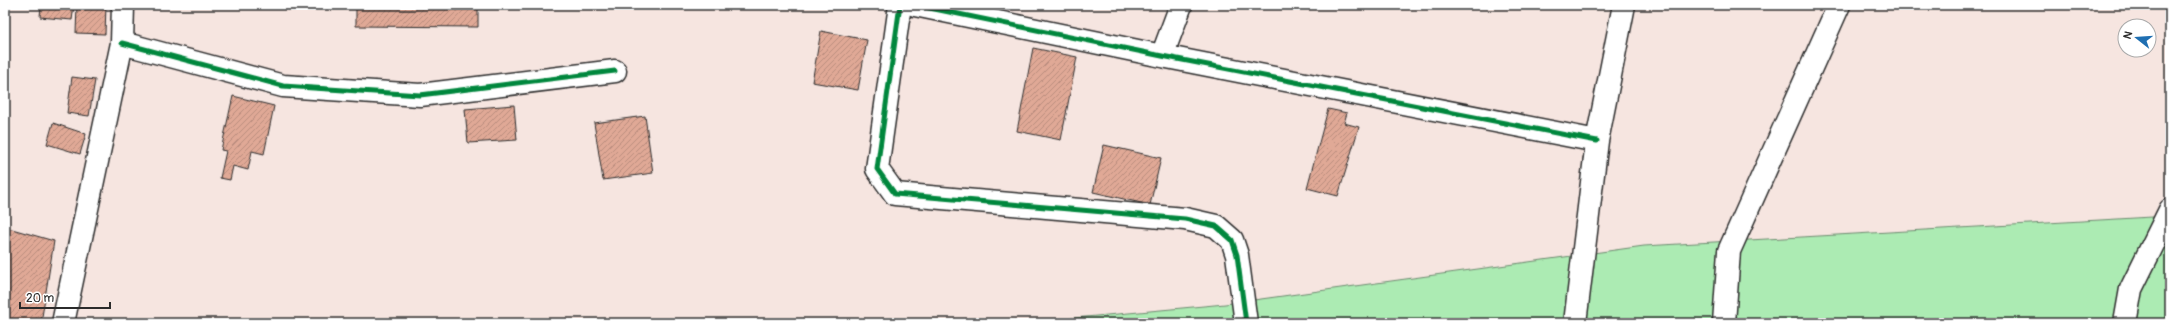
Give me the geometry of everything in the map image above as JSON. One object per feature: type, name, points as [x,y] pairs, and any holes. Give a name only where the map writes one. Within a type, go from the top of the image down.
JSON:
[{"type":"street","points":[[63,323],[122,43],[123,5]]},
{"type":"street","points":[[900,5],[877,169],[895,194],[1185,219],[1216,226],[1232,240],[1237,256],[1246,323]]},
{"type":"street","points":[[915,5],[1162,56],[1597,141]]},
{"type":"street","points":[[1162,56],[1181,5]]},
{"type":"street","points":[[1575,323],[1597,141],[1624,5]]},
{"type":"street","points":[[1724,323],[1730,251],[1839,5]]},
{"type":"street","points":[[122,43],[284,86],[420,95],[615,71]]},
{"type":"street","points":[[2125,323],[2131,289],[2170,210]]},
{"type":"green space","points":[[2170,216],[2170,319],[2124,323],[1021,323],[1225,304],[1644,246]]},
{"type":"building","points":[[41,5],[74,5],[72,20],[40,17]]},
{"type":"building","points":[[77,5],[106,5],[105,34],[76,33]]},
{"type":"building","points":[[356,5],[478,5],[478,27],[356,26]]},
{"type":"building","points":[[821,31],[867,40],[858,90],[812,82]]},
{"type":"building","points":[[1033,48],[1077,57],[1061,140],[1017,131]]},
{"type":"building","points":[[72,77],[95,80],[89,116],[67,113]]},
{"type":"building","points":[[233,96],[274,106],[264,154],[252,151],[248,170],[233,166],[230,180],[220,178],[226,151],[221,150]]},
{"type":"building","points":[[514,105],[517,140],[468,143],[465,109]]},
{"type":"building","points":[[1328,109],[1347,113],[1344,123],[1359,127],[1338,196],[1307,188]]},
{"type":"building","points":[[645,116],[653,173],[603,180],[594,123]]},
{"type":"building","points":[[53,123],[86,134],[80,154],[47,144]]},
{"type":"building","points":[[1104,145],[1161,158],[1150,205],[1093,192]]},
{"type":"building","points":[[5,227],[54,241],[41,323],[5,323]]},
{"type":"cycle path","points":[[900,5],[877,169],[895,194],[1185,219],[1216,226],[1232,240],[1237,255],[1246,323]]},
{"type":"cycle path","points":[[915,5],[1162,56],[1597,141]]},
{"type":"cycle path","points":[[122,43],[283,86],[420,95],[615,71]]}]
